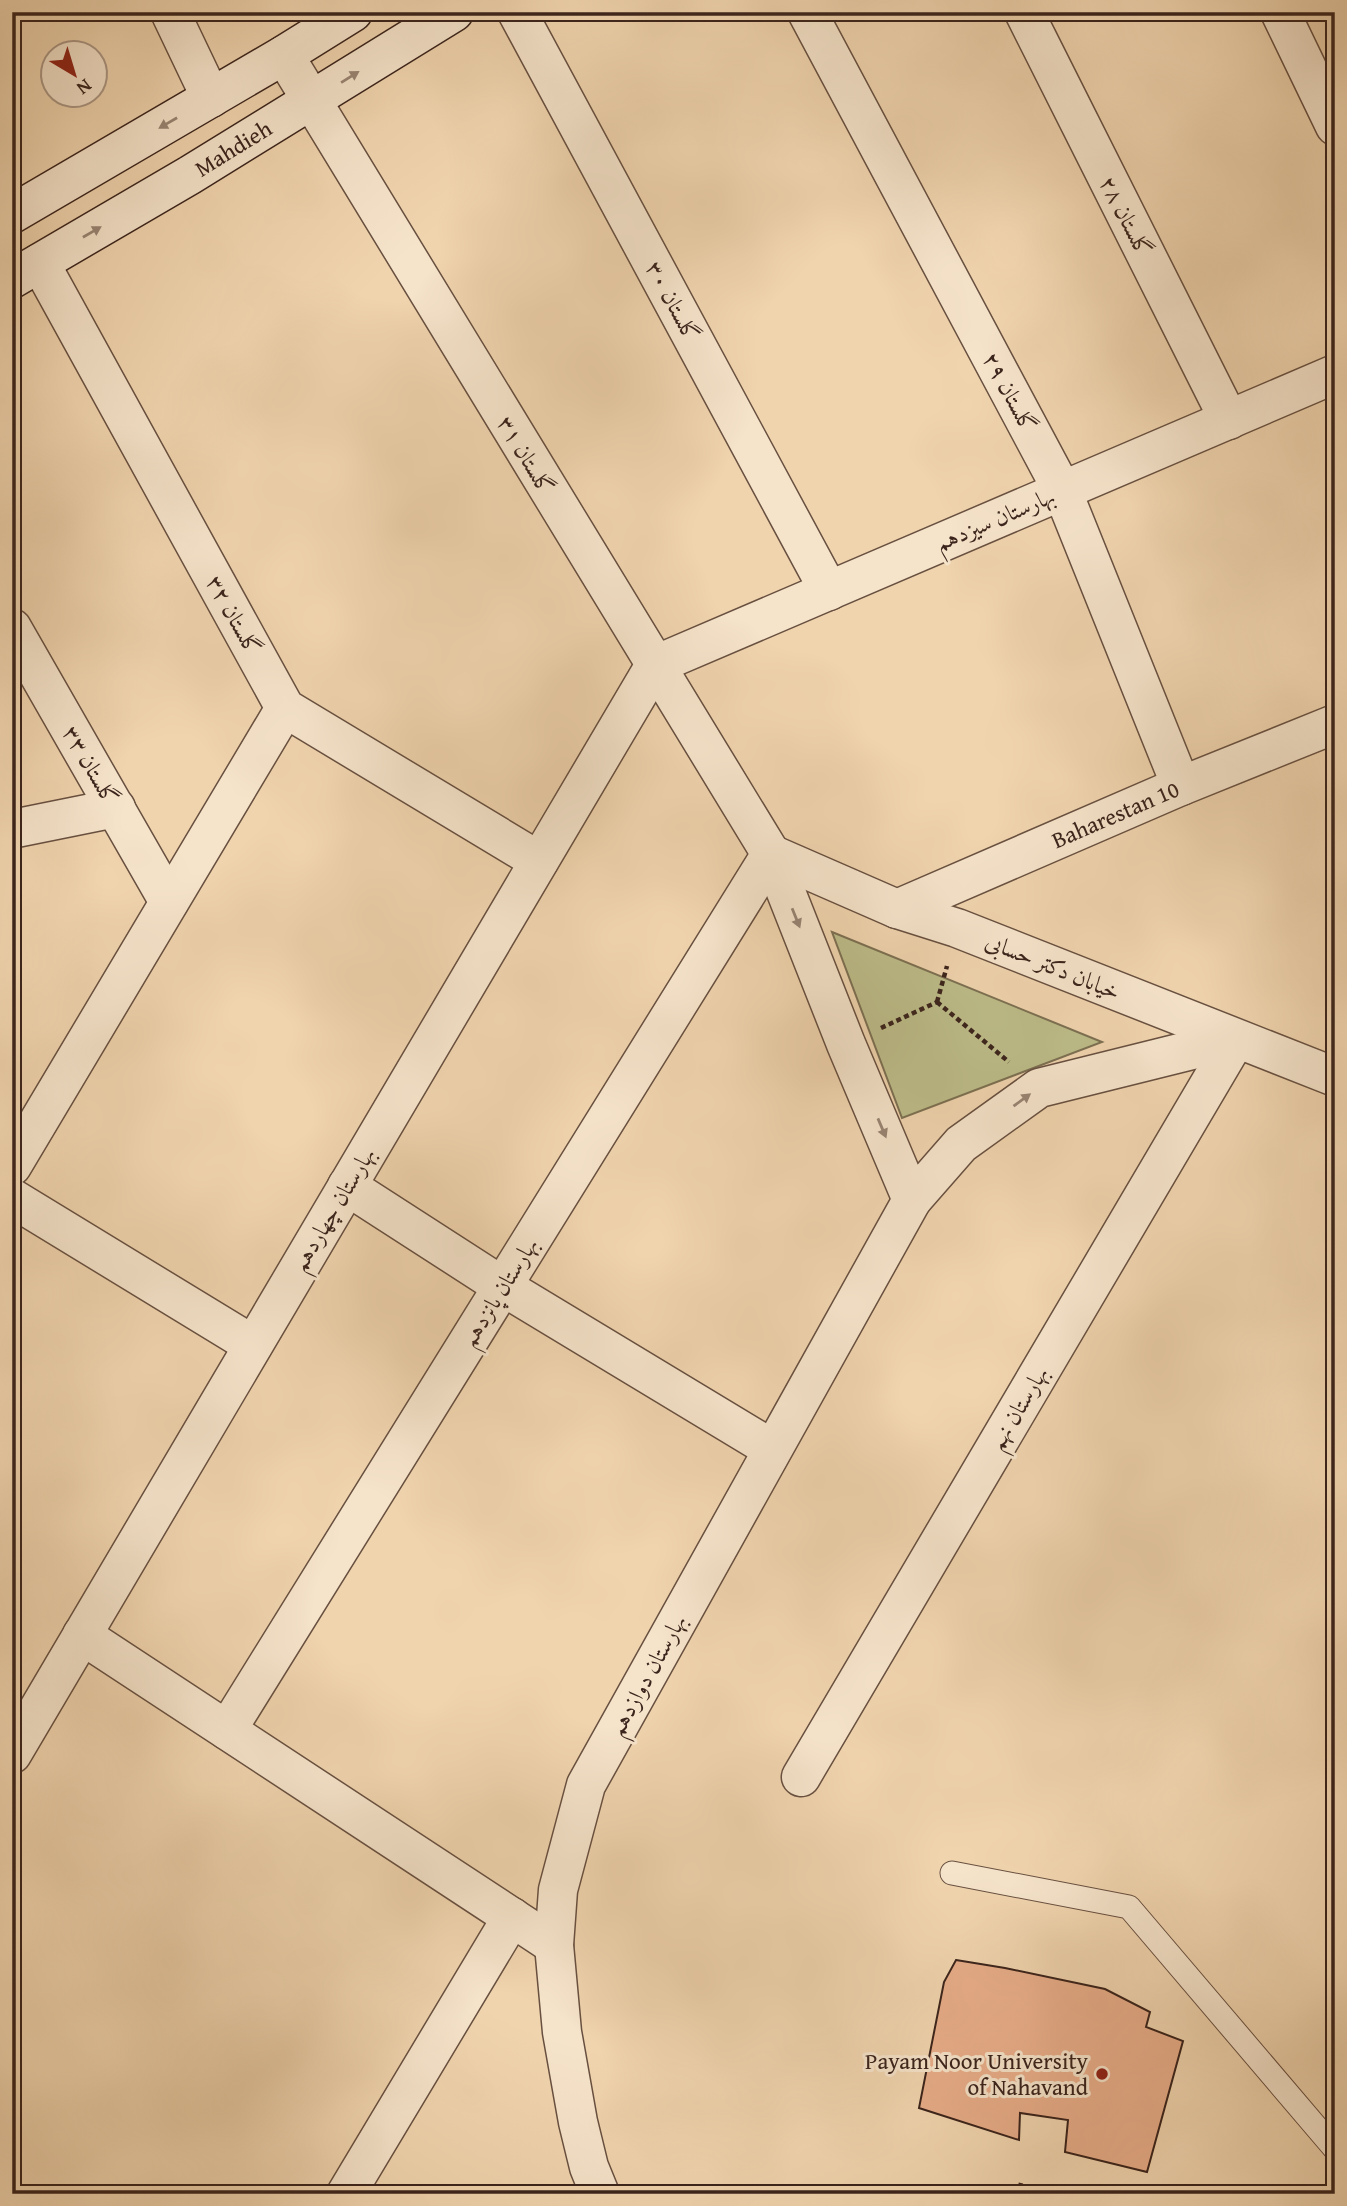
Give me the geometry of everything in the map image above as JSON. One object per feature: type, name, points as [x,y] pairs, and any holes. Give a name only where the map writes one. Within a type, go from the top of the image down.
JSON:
[{"type":"street","points":[[170,12],[211,98]]},
{"type":"street","points":[[12,214],[353,12]]},
{"type":"street","name":"Mahdieh","points":[[26,271],[312,101],[454,12]]},
{"type":"street","name":"گلستان ۳۰","points":[[517,12],[829,591]]},
{"type":"street","name":"گلستان ۲۹","points":[[807,12],[1062,490],[1181,786]]},
{"type":"street","name":"گلستان ۲۸","points":[[1024,12],[1229,420]]},
{"type":"street","points":[[1280,12],[1335,126]]},
{"type":"street","name":"گلستان ۳۱","points":[[284,55],[771,854],[846,1044],[912,1200]]},
{"type":"street","name":"گلستان ۳۲","points":[[26,271],[285,708]]},
{"type":"street","name":"بهارستان سیزدهم","points":[[655,665],[1335,374]]},
{"type":"street","name":"گلستان ۳۳","points":[[12,628],[169,902]]},
{"type":"street","name":"بهارستان چهاردهم","points":[[12,1754],[655,665]]},
{"type":"street","points":[[12,1166],[285,708],[539,861]]},
{"type":"street","name":"Baharestan 10","points":[[897,909],[1181,786],[1335,724]]},
{"type":"street","points":[[12,829],[116,808]]},
{"type":"street","name":"خیابان دکتر حسابی","points":[[771,854],[897,909],[957,928],[1236,1039],[1326,1066]]},
{"type":"street","name":"بهارستان پانزدهم","points":[[227,1730],[771,854]]},
{"type":"street","points":[[1039,1088],[1236,1039]]},
{"type":"street","name":"بهارستان نهم","points":[[801,1776],[1236,1039]]},
{"type":"street","name":"بهارستان دوازدهم","points":[[600,2194],[589,2167],[578,2122],[562,2032],[554,1945],[558,1890],[586,1785],[912,1200],[961,1144],[1039,1088]]},
{"type":"street","points":[[347,1186],[502,1286],[772,1449]]},
{"type":"street","points":[[12,1198],[253,1345]]},
{"type":"street","points":[[82,1636],[554,1945]]},
{"type":"street","points":[[346,2194],[512,1917]]},
{"type":"lane","points":[[952,1874],[1129,1907],[1335,2149]]},
{"type":"path","points":[[846,1044],[937,1002],[1039,1088]]},
{"type":"path","points":[[1018,2194],[1021,2183]]},
{"type":"green space","points":[[832,932],[1102,1042],[902,1118]]},
{"type":"building","points":[[956,1960],[1105,1989],[1150,2012],[1146,2027],[1183,2041],[1147,2172],[1065,2152],[1068,2120],[1020,2113],[1019,2140],[919,2108],[944,1982]]},
{"type":"place","name":"Payam Noor University of Nahavand","points":[[1102,2074]]}]
